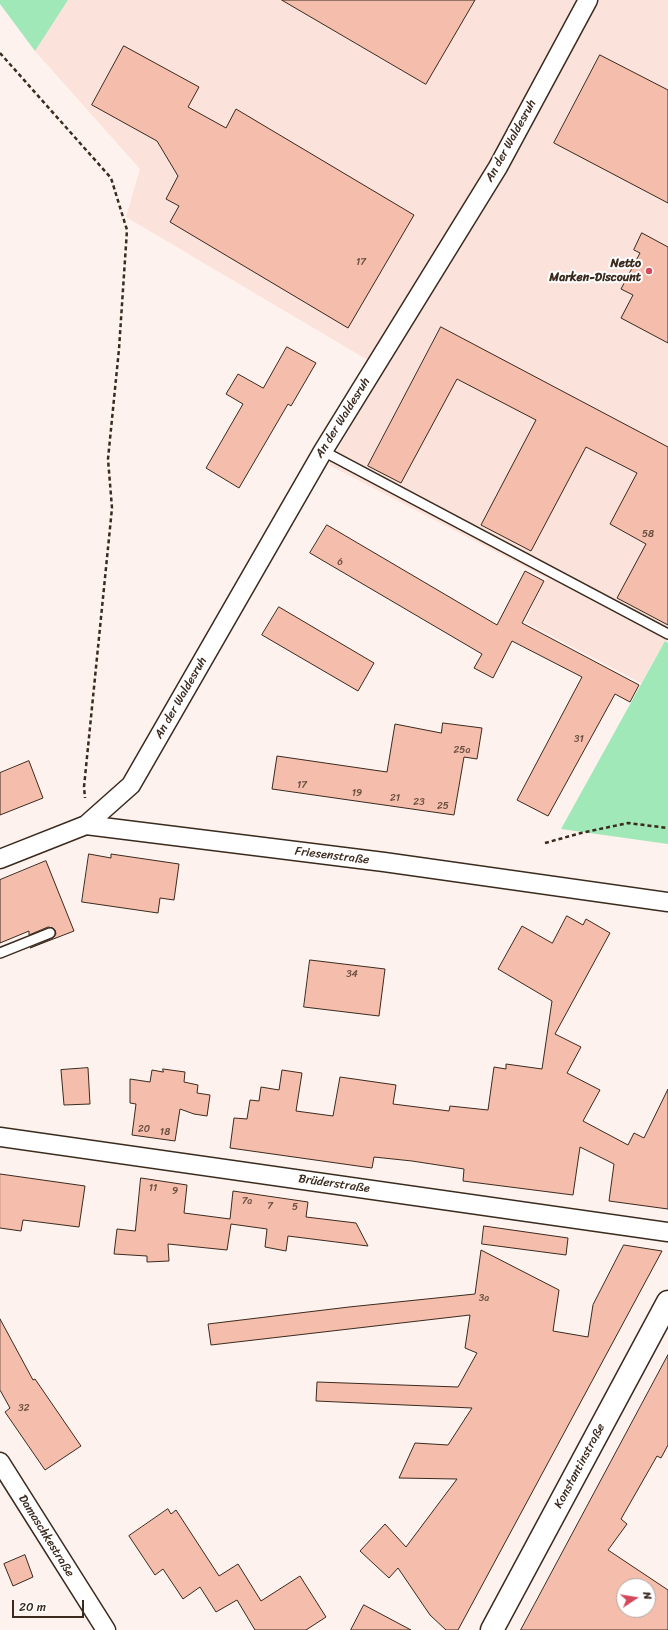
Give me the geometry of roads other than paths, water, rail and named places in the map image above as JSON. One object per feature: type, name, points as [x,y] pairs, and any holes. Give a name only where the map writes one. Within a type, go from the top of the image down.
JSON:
[{"type":"street","name":"An der Waldesruh","points":[[86,825],[132,785],[323,451],[498,167],[588,0]]},
{"type":"street","name":"Friesenstraße","points":[[0,859],[86,825],[384,862],[668,902]]},
{"type":"street","name":"Brüderstraße","points":[[0,1138],[668,1232]]},
{"type":"street","name":"Konstantinstraße","points":[[492,1630],[668,1302]]},
{"type":"street","name":"Damaschkestraße","points":[[0,1462],[106,1630]]},
{"type":"lane","points":[[323,451],[668,634]]},
{"type":"lane","points":[[0,953],[50,932]]},
{"type":"place","name":"Netto Marken-Discount","points":[[649,271]]}]
